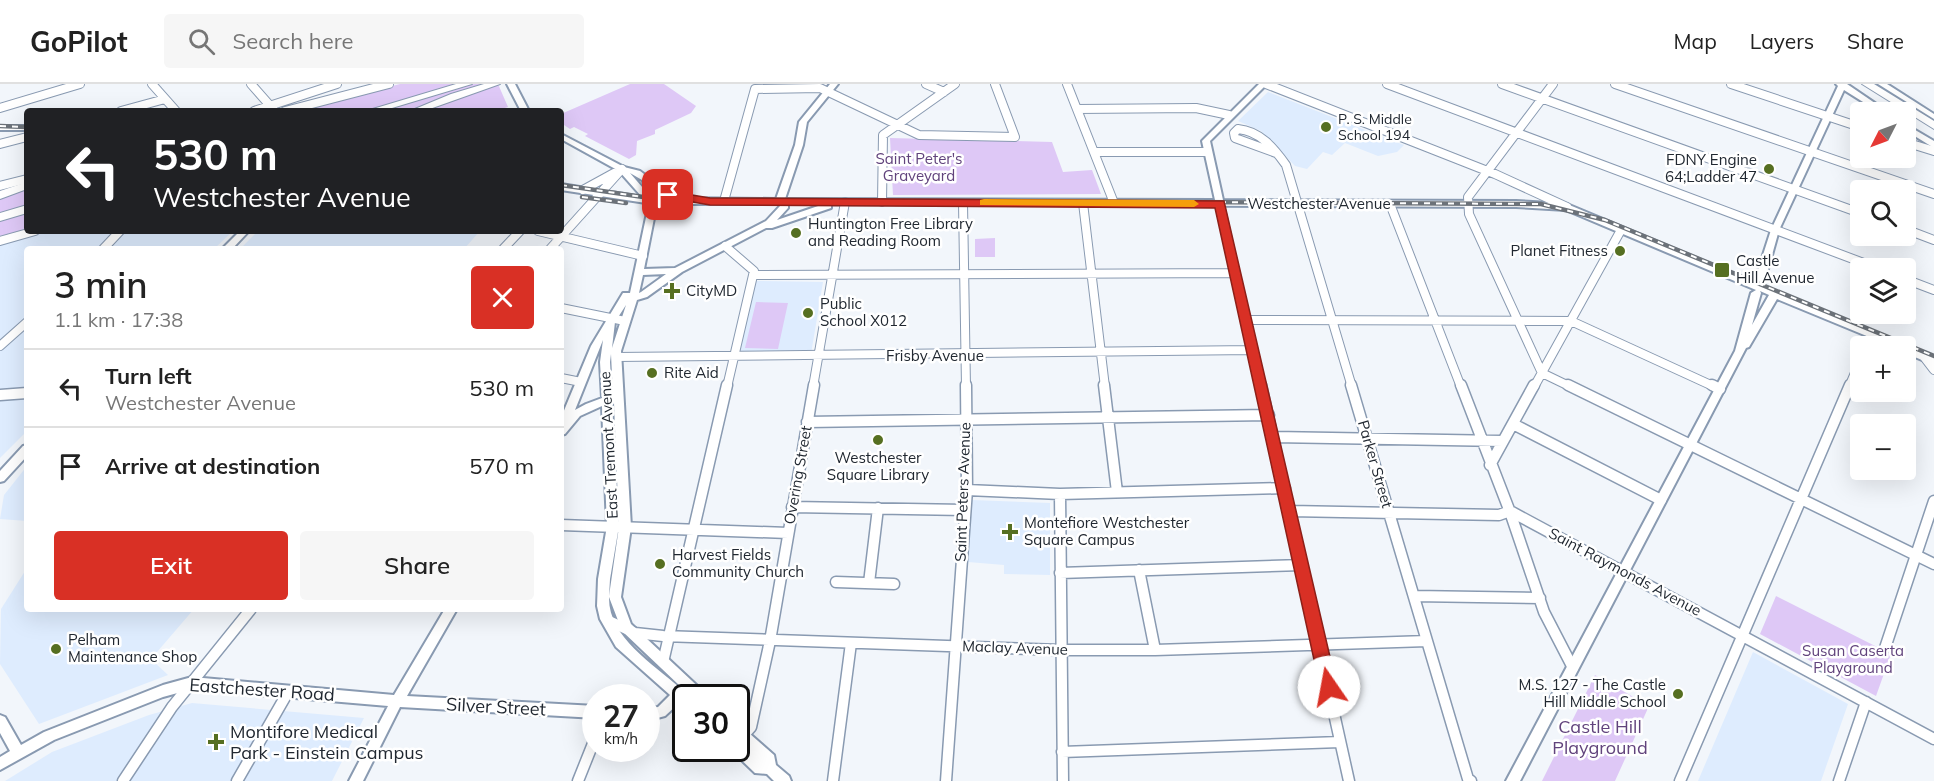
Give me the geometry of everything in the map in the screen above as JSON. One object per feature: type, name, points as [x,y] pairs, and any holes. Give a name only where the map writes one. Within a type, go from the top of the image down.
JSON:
[{"type":"highway","points":[[382,108],[467,84]]},
{"type":"highway","points":[[412,108],[495,84]]},
{"type":"highway","points":[[1854,84],[1882,102]]},
{"type":"highway","points":[[1867,84],[1934,119]]},
{"type":"highway","points":[[423,108],[454,96]]},
{"type":"highway","points":[[1916,127],[1934,136]]},
{"type":"highway","points":[[0,195],[24,185]]},
{"type":"highway","points":[[0,207],[24,201]]},
{"type":"highway","points":[[0,217],[24,210]]},
{"type":"main road","points":[[1220,204],[1206,141],[1229,115],[1264,84]]},
{"type":"main road","points":[[1760,279],[1775,230],[1842,84],[1869,102]]},
{"type":"main road","points":[[1882,84],[1934,119]]},
{"type":"main road","points":[[512,85],[524,108]]},
{"type":"main road","points":[[763,226],[780,201],[799,145],[802,124],[831,88]]},
{"type":"main road","points":[[0,128],[24,128]]},
{"type":"main road","points":[[1916,129],[1934,145]]},
{"type":"main road","points":[[564,138],[622,169],[650,201],[654,191],[644,177],[622,169]]},
{"type":"main road","name":"Westchester Avenue","points":[[564,187],[650,201],[1516,204],[1567,207],[1871,335]]},
{"type":"main road","name":"Westchester Avenue","points":[[654,191],[710,201]]},
{"type":"main road","name":"East Tremont Avenue","points":[[650,201],[652,208],[639,272],[605,351],[612,400],[619,526],[615,590],[620,615],[631,633],[663,662],[677,684]]},
{"type":"main road","points":[[757,201],[772,210]]},
{"type":"main road","points":[[629,299],[644,294],[679,270],[763,226],[783,210],[785,206],[780,201]]},
{"type":"main road","points":[[763,226],[844,202]]},
{"type":"main road","points":[[230,246],[242,234]]},
{"type":"main road","points":[[639,272],[658,273],[679,270]]},
{"type":"main road","points":[[1740,351],[1756,293]]},
{"type":"main road","points":[[1513,781],[1690,444],[1740,351],[1774,295]]},
{"type":"main road","points":[[569,419],[568,413],[607,326],[617,321]]},
{"type":"main road","name":"East Tremont Avenue","points":[[612,400],[618,340],[617,321]]},
{"type":"main road","points":[[1916,354],[1934,361]]},
{"type":"main road","points":[[564,426],[569,419],[591,404],[612,400]]},
{"type":"main road","points":[[0,478],[24,452]]},
{"type":"main road","name":"East Tremont Avenue","points":[[619,526],[602,592],[606,619],[620,643],[672,684]]},
{"type":"main road","points":[[356,781],[398,701],[449,612]]},
{"type":"main road","name":"Eastchester Road","points":[[0,764],[18,753],[90,720],[163,691],[192,683],[398,701]]},
{"type":"main road","name":"Silver Street","points":[[398,701],[582,711]]},
{"type":"main road","points":[[0,721],[18,753]]},
{"type":"main road","points":[[750,755],[760,768],[770,768],[784,781]]},
{"type":"street","points":[[0,108],[80,84]]},
{"type":"street","points":[[152,84],[174,108]]},
{"type":"street","points":[[251,84],[273,108],[337,84]]},
{"type":"street","points":[[343,84],[351,94]]},
{"type":"street","points":[[297,108],[388,84]]},
{"type":"street","points":[[926,84],[944,92]]},
{"type":"street","points":[[882,202],[883,135],[955,84]]},
{"type":"street","points":[[724,201],[755,89],[831,88],[919,135],[1015,137],[995,84]]},
{"type":"street","points":[[1067,84],[1114,203]]},
{"type":"street","points":[[1264,84],[1486,171],[1567,207]]},
{"type":"street","points":[[1387,84],[1850,258]]},
{"type":"street","points":[[1502,84],[1850,209]]},
{"type":"street","points":[[1553,84],[1468,197],[1469,214],[1516,321],[1542,373],[1934,564]]},
{"type":"street","points":[[1616,84],[1934,194]]},
{"type":"street","points":[[1731,84],[1850,124]]},
{"type":"street","points":[[132,108],[165,99]]},
{"type":"street","points":[[1077,109],[1196,108],[1229,115]]},
{"type":"street","name":"Parker Street","points":[[1276,153],[1241,142],[1234,138],[1234,133],[1238,129],[1255,132],[1276,153],[1286,165],[1469,780]]},
{"type":"street","points":[[0,144],[24,138]]},
{"type":"street","points":[[1916,145],[1934,151]]},
{"type":"street","points":[[1094,152],[1207,152]]},
{"type":"street","points":[[583,190],[622,169]]},
{"type":"street","points":[[564,234],[622,169]]},
{"type":"street","points":[[0,186],[24,180]]},
{"type":"street","name":"Overing Street","points":[[750,729],[770,640],[844,202]]},
{"type":"street","name":"Saint Peters Avenue","points":[[946,781],[966,490],[963,203]]},
{"type":"street","points":[[1083,203],[1118,492]]},
{"type":"street","points":[[1220,204],[1274,437],[1349,781]]},
{"type":"street","points":[[1390,204],[1510,512],[1560,650],[1573,668]]},
{"type":"street","points":[[1490,465],[1621,230]]},
{"type":"street","points":[[1916,233],[1934,240]]},
{"type":"street","points":[[0,241],[24,234]]},
{"type":"street","points":[[106,246],[117,234]]},
{"type":"street","points":[[506,246],[517,234]]},
{"type":"street","points":[[550,234],[643,256]]},
{"type":"street","points":[[553,246],[564,234]]},
{"type":"street","points":[[663,662],[754,271],[725,246]]},
{"type":"street","points":[[753,276],[1236,273]]},
{"type":"street","points":[[1916,283],[1934,290]]},
{"type":"street","points":[[564,309],[617,321]]},
{"type":"street","points":[[1247,320],[1571,321],[1720,389]]},
{"type":"street","points":[[0,346],[24,325]]},
{"type":"street","name":"Frisby Avenue","points":[[616,357],[965,356],[1254,350]]},
{"type":"street","points":[[1924,357],[1934,370]]},
{"type":"street","points":[[564,379],[581,382]]},
{"type":"street","points":[[1680,781],[1850,384]]},
{"type":"street","points":[[0,389],[24,388]]},
{"type":"street","points":[[0,395],[24,393]]},
{"type":"street","points":[[807,422],[1109,420],[1269,415]]},
{"type":"street","points":[[1513,424],[1661,500]]},
{"type":"street","points":[[1274,437],[1503,441]]},
{"type":"street","points":[[966,490],[1060,494],[1285,488]]},
{"type":"street","points":[[1060,494],[1063,781]]},
{"type":"street","points":[[1885,648],[1934,501]]},
{"type":"street","points":[[792,507],[964,510]]},
{"type":"street","points":[[868,583],[878,508]]},
{"type":"street","points":[[1290,511],[1499,514],[1510,512]]},
{"type":"street","name":"Saint Raymonds Avenue","points":[[1510,512],[1934,739]]},
{"type":"street","points":[[564,525],[788,533]]},
{"type":"street","points":[[1060,573],[1302,565]]},
{"type":"street","points":[[1139,570],[1155,650]]},
{"type":"street","points":[[836,582],[894,584]]},
{"type":"street","points":[[1414,596],[1540,598]]},
{"type":"street","points":[[123,781],[192,683],[248,612]]},
{"type":"street","name":"Maclay Avenue","points":[[606,619],[621,630],[631,633],[669,636],[1061,650],[1155,650],[1428,641]]},
{"type":"street","points":[[833,781],[851,643]]},
{"type":"street","points":[[237,781],[288,692]]},
{"type":"street","points":[[1839,781],[1866,702]]},
{"type":"street","points":[[1062,752],[1340,742]]},
{"type":"street","points":[[578,781],[586,762]]},
{"type":"shaded area","points":[[1268,92],[1404,145],[1397,152],[1378,156],[1345,143],[1332,155],[1323,152],[1307,169],[1295,166],[1261,131],[1238,121]]},
{"type":"shaded area","points":[[24,230],[24,234],[230,234],[217,246],[24,246],[24,434],[0,458],[0,236]]},
{"type":"shaded area","points":[[255,234],[477,234],[467,246],[243,246]]},
{"type":"shaded area","points":[[756,281],[823,282],[811,354],[739,352]]},
{"type":"shaded area","points":[[24,470],[24,521],[0,519],[4,495]]},
{"type":"shaded area","name":"Montefiore Westchester Square Campus","points":[[972,500],[1050,503],[1050,575],[1004,574],[1004,565],[968,562]]},
{"type":"shaded area","points":[[24,573],[24,612],[191,612],[151,659],[168,675],[39,724],[0,664],[1,609]]},
{"type":"shaded area","points":[[1753,652],[1848,704],[1821,781],[1698,781]]},
{"type":"shaded area","name":"Montifore Medical Park - Einstein Campus","points":[[192,703],[364,718],[332,781],[5,781],[52,752],[149,715]]},
{"type":"green space","points":[[400,84],[498,84],[508,107],[505,108],[308,108]]},
{"type":"green space","points":[[630,84],[664,84],[696,106],[691,113],[655,130],[655,134],[637,141],[636,155],[629,159],[585,136],[588,134],[564,125],[564,113]]},
{"type":"green space","name":"Saint Peter's Graveyard","points":[[890,138],[1052,142],[1063,172],[1092,170],[1101,194],[893,195]]},
{"type":"green space","points":[[24,182],[24,230],[0,236],[0,189]]},
{"type":"green space","points":[[995,238],[995,257],[975,257],[975,239]]},
{"type":"green space","points":[[756,302],[788,303],[778,349],[745,348]]},
{"type":"green space","name":"Susan Caserta Playground","points":[[1776,596],[1891,654],[1876,696],[1760,634]]},
{"type":"green space","name":"Castle Hill Playground","points":[[1595,675],[1649,706],[1615,781],[1542,781]]},
{"type":"railway","points":[[0,126],[24,127]]},
{"type":"railway","points":[[564,185],[650,198],[681,199],[1541,204],[1605,220],[1934,356]]},
{"type":"railway","points":[[582,197],[626,203]]},
{"type":"slow traffic","points":[[984,203],[1194,204]]},
{"type":"place","name":"P. S. Middle School 194","points":[[1326,127]]},
{"type":"place","name":"FDNY Engine 64;Ladder 47","points":[[1769,169]]},
{"type":"place","name":"Huntington Free Library and Reading Room","points":[[796,233]]},
{"type":"place","name":"Planet Fitness","points":[[1620,251]]},
{"type":"place","name":"Castle Hill Avenue","points":[[1722,270]]},
{"type":"place","name":"CityMD","points":[[672,291]]},
{"type":"place","name":"Public School X012","points":[[808,313]]},
{"type":"place","name":"Rite Aid","points":[[652,373]]},
{"type":"place","name":"Westchester Square Library","points":[[878,440]]},
{"type":"place","name":"Montefiore Westchester Square Campus","points":[[1010,532]]},
{"type":"place","name":"Harvest Fields Community Church","points":[[660,564]]},
{"type":"place","name":"Pelham Maintenance Shop","points":[[56,649]]},
{"type":"place","name":"M.S. 127 - The Castle Hill Middle School","points":[[1678,694]]},
{"type":"place","name":"Montifore Medical Park - Einstein Campus","points":[[216,742]]},
{"type":"route","points":[[668,195],[710,201],[1220,204],[1329,687]]}]
